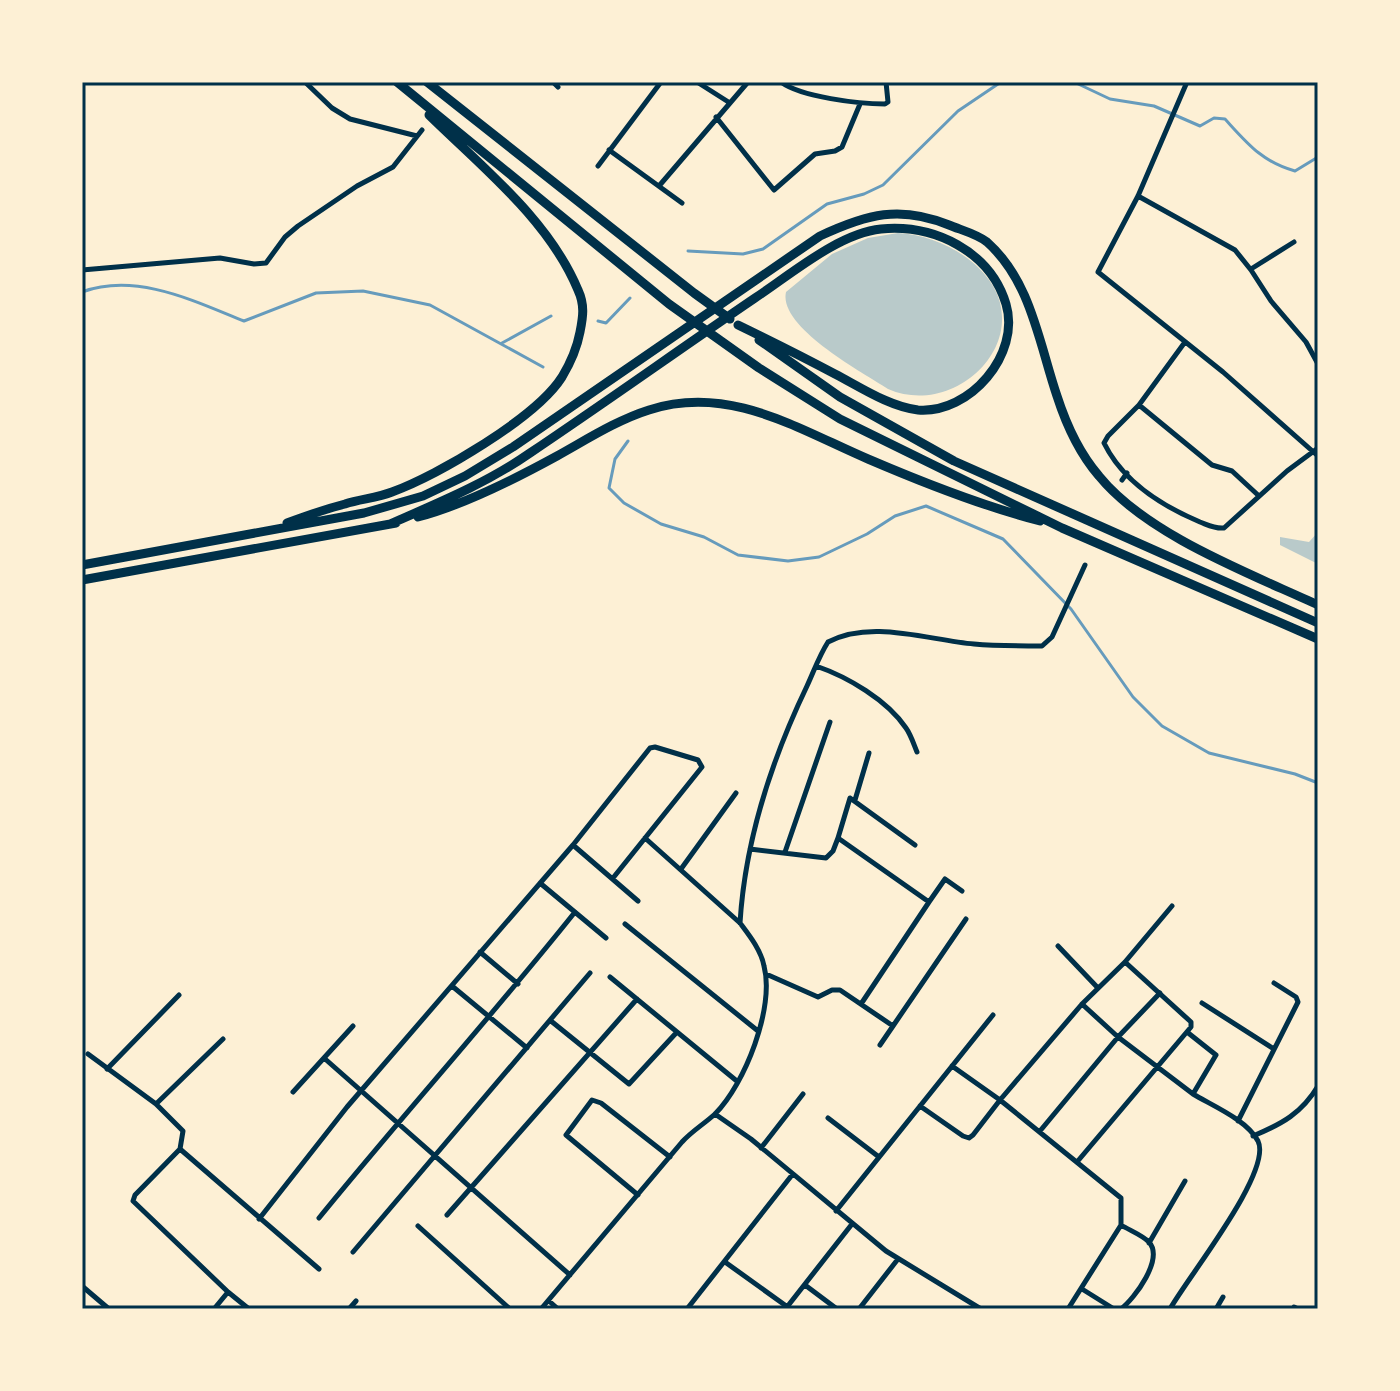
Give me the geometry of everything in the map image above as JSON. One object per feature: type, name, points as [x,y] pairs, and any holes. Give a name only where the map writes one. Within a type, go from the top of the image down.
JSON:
[{"type":"highway","points":[[396,82],[669,304],[840,419],[1062,528],[1318,639]]},
{"type":"highway","points":[[249,535],[346,503],[390,493],[436,472],[477,448],[546,396],[561,378],[576,351],[584,310],[579,291],[556,248],[518,203],[396,82]]},
{"type":"highway","points":[[427,82],[694,293],[840,397],[954,461],[1318,623]]},
{"type":"highway","points":[[82,565],[364,513],[423,496],[465,476],[513,447],[820,236],[871,215],[898,213],[927,216],[986,241],[1014,273],[1071,428],[1084,456],[1116,495],[1156,525],[1318,605]]},
{"type":"highway","points":[[390,524],[466,491],[527,455],[663,359],[815,258],[851,238],[879,229],[904,228],[932,232],[956,242],[987,270],[1001,292],[1008,329],[1001,352],[987,379],[968,397],[943,408],[918,410],[888,401],[736,324]]},
{"type":"highway","points":[[82,580],[390,524],[471,499],[596,433],[649,410],[686,402],[723,402],[772,416],[869,459],[1003,511],[1062,528]]},
{"type":"street","points":[[82,270],[220,258],[266,263],[285,237],[298,226],[357,186],[393,167],[419,133],[350,119],[332,108],[305,82]]},
{"type":"street","points":[[598,166],[661,82]]},
{"type":"street","points":[[697,82],[730,103]]},
{"type":"street","points":[[659,186],[748,82]]},
{"type":"street","points":[[781,82],[805,92],[860,104],[886,104],[886,82]]},
{"type":"street","points":[[1185,342],[1139,405],[1104,443],[1150,496],[1219,529],[1316,452],[1223,372],[1098,272],[1138,196],[1187,82]]},
{"type":"street","points":[[716,117],[774,190],[815,154],[842,147],[860,104]]},
{"type":"street","points":[[609,150],[682,203]]},
{"type":"street","points":[[1138,196],[1227,244],[1251,269],[1271,301],[1306,342],[1318,364]]},
{"type":"street","points":[[1251,269],[1294,242]]},
{"type":"street","points":[[1139,405],[1212,465],[1232,471],[1259,496]]},
{"type":"street","points":[[1122,480],[1127,473]]},
{"type":"street","points":[[740,923],[742,884],[775,764],[828,642],[834,638],[881,631],[975,644],[1042,646],[1052,637],[1085,565]]},
{"type":"street","points":[[816,666],[846,677],[879,701],[906,728],[917,752]]},
{"type":"street","points":[[785,852],[830,722]]},
{"type":"street","points":[[259,1219],[361,1091],[573,845],[650,748],[698,760],[702,767],[613,878]]},
{"type":"street","points":[[855,800],[869,753]]},
{"type":"street","points":[[681,869],[736,793]]},
{"type":"street","points":[[750,849],[826,858],[833,851],[850,799],[915,845]]},
{"type":"street","points":[[541,1309],[697,1126],[715,1114],[744,1071],[758,1031],[765,996],[764,961],[740,923],[645,838]]},
{"type":"street","points":[[838,838],[929,902]]},
{"type":"street","points":[[573,845],[638,901]]},
{"type":"street","points":[[861,1004],[945,879],[962,891]]},
{"type":"street","points":[[540,883],[606,938]]},
{"type":"street","points":[[920,1106],[969,1138],[1082,1004],[1125,962],[1172,906]]},
{"type":"street","points":[[319,1218],[397,1123],[492,1016],[575,912]]},
{"type":"street","points":[[880,1045],[966,919]]},
{"type":"street","points":[[625,924],[758,1031]]},
{"type":"street","points":[[1058,946],[1097,987]]},
{"type":"street","points":[[480,952],[518,984]]},
{"type":"street","points":[[1077,1162],[1191,1027],[1191,1022],[1125,962]]},
{"type":"street","points":[[353,1252],[590,973]]},
{"type":"street","points":[[766,974],[818,997],[832,990],[840,990],[893,1026]]},
{"type":"street","points":[[610,977],[738,1082]]},
{"type":"street","points":[[1238,1121],[1298,1002],[1296,997],[1274,983]]},
{"type":"street","points":[[452,986],[527,1048]]},
{"type":"street","points":[[1040,1131],[1118,1037],[1160,993]]},
{"type":"street","points":[[107,1069],[179,995]]},
{"type":"street","points":[[447,1215],[637,999]]},
{"type":"street","points":[[1202,1003],[1274,1049]]},
{"type":"street","points":[[1082,1004],[1155,1066],[1238,1121],[1259,1143],[1260,1156],[1255,1172],[1224,1230],[1170,1309]]},
{"type":"street","points":[[836,1211],[993,1015]]},
{"type":"street","points":[[551,1021],[630,1084],[677,1032]]},
{"type":"street","points":[[293,1092],[353,1026]]},
{"type":"street","points":[[1187,1032],[1216,1055],[1193,1094]]},
{"type":"street","points":[[156,1104],[223,1039]]},
{"type":"street","points":[[88,1054],[156,1104],[183,1131],[180,1149],[133,1201],[249,1309]]},
{"type":"street","points":[[324,1058],[570,1275]]},
{"type":"street","points":[[952,1066],[1040,1131],[1121,1198],[1121,1225],[1068,1309]]},
{"type":"street","points":[[1253,1136],[1293,1117],[1318,1086]]},
{"type":"street","points":[[761,1148],[803,1094]]},
{"type":"street","points":[[638,1195],[566,1135],[592,1100],[601,1103],[670,1157]]},
{"type":"street","points":[[715,1114],[898,1259],[981,1309]]},
{"type":"street","points":[[828,1118],[879,1157]]},
{"type":"street","points":[[180,1149],[319,1269]]},
{"type":"street","points":[[687,1309],[792,1175]]},
{"type":"street","points":[[1149,1243],[1185,1181]]},
{"type":"street","points":[[725,1262],[789,1308],[852,1224]]},
{"type":"street","points":[[1121,1225],[1149,1243],[1155,1255],[1135,1293],[1121,1309]]},
{"type":"street","points":[[418,1226],[510,1309]]},
{"type":"street","points":[[859,1309],[898,1259]]},
{"type":"street","points":[[805,1285],[827,1306],[837,1309]]},
{"type":"street","points":[[82,1286],[109,1309]]},
{"type":"street","points":[[1082,1289],[1114,1309]]},
{"type":"street","points":[[214,1309],[228,1292]]},
{"type":"street","points":[[1216,1309],[1223,1297]]},
{"type":"street","points":[[349,1309],[356,1301]]},
{"type":"street","points":[[549,1301],[558,1309]]},
{"type":"shaded area","points":[[898,233],[934,241],[967,258],[991,283],[1001,310],[1000,336],[988,360],[969,379],[944,391],[916,395],[888,389],[808,334],[787,306],[786,292],[832,254],[868,238]]},
{"type":"shaded area","points":[[1318,532],[1318,564],[1280,545],[1280,537],[1309,542]]},
{"type":"waterway","points":[[688,251],[743,254],[763,249],[827,204],[864,194],[883,185],[958,111],[1001,82]]},
{"type":"waterway","points":[[1074,82],[1110,99],[1154,106],[1200,126],[1214,118],[1225,119],[1264,157],[1295,171],[1318,157]]},
{"type":"waterway","points":[[82,292],[123,285],[144,287],[185,298],[244,321],[316,293],[363,291],[430,305],[543,367]]},
{"type":"waterway","points":[[598,321],[606,323],[630,298]]},
{"type":"waterway","points":[[502,343],[551,316]]},
{"type":"waterway","points":[[628,441],[615,459],[609,488],[624,503],[661,524],[704,537],[738,555],[788,561],[819,557],[867,534],[895,516],[926,506],[1003,539],[1071,609],[1133,697],[1162,726],[1209,753],[1295,774],[1318,783]]}]
